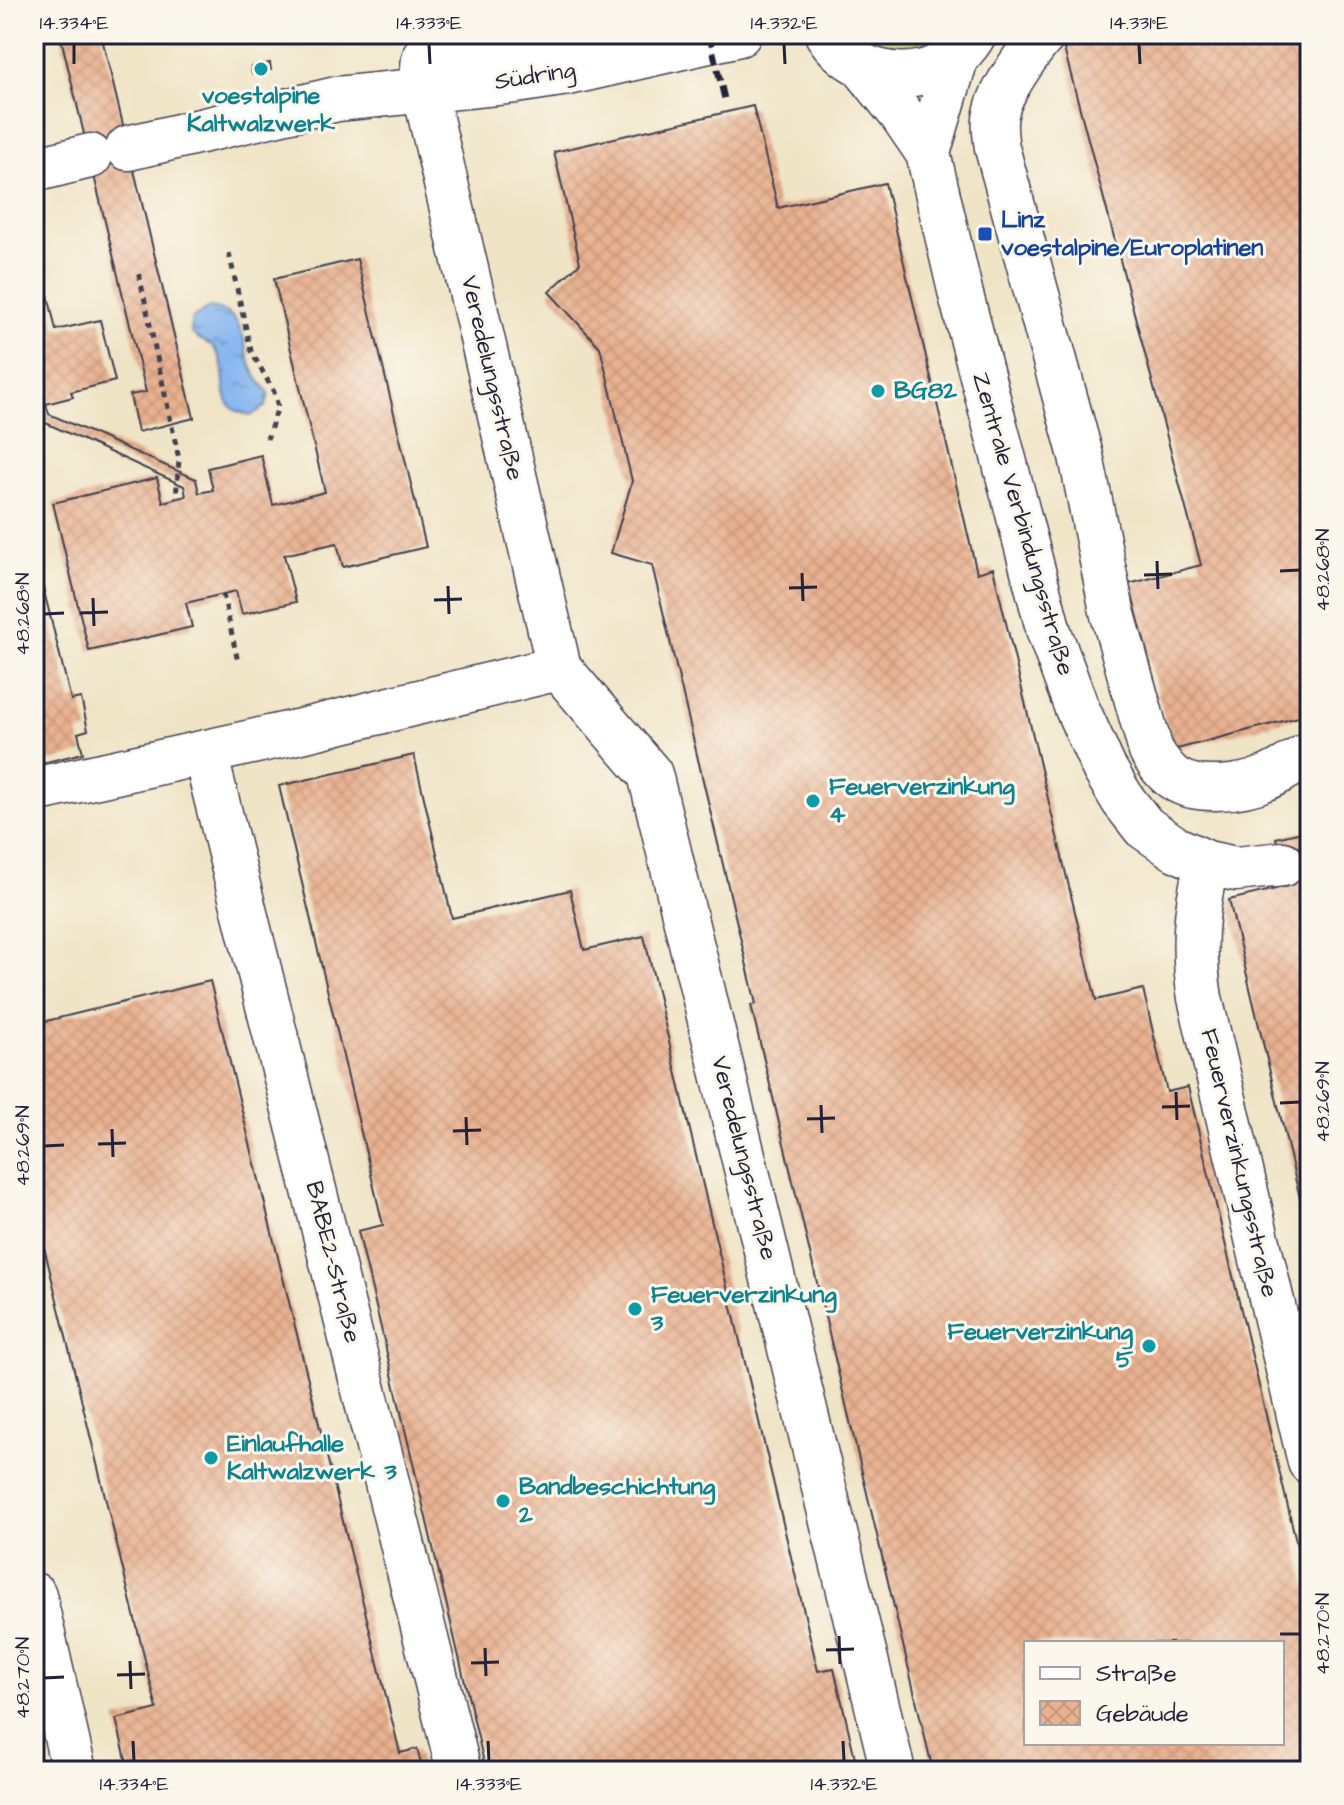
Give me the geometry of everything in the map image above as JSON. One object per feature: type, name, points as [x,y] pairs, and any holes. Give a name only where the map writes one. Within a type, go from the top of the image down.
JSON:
[{"type":"street","points":[[424,89],[421,69],[425,51],[442,34]]},
{"type":"street","name":"Südring","points":[[424,89],[467,62],[575,34]]},
{"type":"street","name":"Südring","points":[[34,170],[337,99],[516,81],[645,46],[739,34]]},
{"type":"street","points":[[1044,34],[1033,46],[997,106],[994,122],[997,148],[1081,456],[1112,611],[1151,751],[1161,767],[1177,781],[1201,787],[1258,780],[1310,754]]},
{"type":"street","points":[[830,45],[889,75],[912,75],[935,69],[966,45]]},
{"type":"street","name":"Zentrale Verbindungsstraße","points":[[830,45],[902,115],[928,153],[1049,632],[1076,706],[1104,768],[1144,827],[1176,849],[1207,863],[1236,869],[1283,864]]},
{"type":"street","points":[[928,153],[966,45]]},
{"type":"street","name":"Veredelungsstraße","points":[[424,89],[559,668],[650,774],[893,1771]]},
{"type":"street","points":[[34,790],[205,753],[559,668]]},
{"type":"street","name":"BABE2-Straße","points":[[205,753],[459,1771]]},
{"type":"street","name":"Feuerverzinkungsstraße","points":[[1207,863],[1194,932],[1194,963],[1200,998],[1310,1462]]},
{"type":"street","points":[[34,1595],[74,1771]]},
{"type":"path","points":[[229,253],[251,351],[274,392],[278,407],[267,439]]},
{"type":"path","points":[[139,274],[179,459],[176,499]]},
{"type":"path","points":[[223,594],[238,662]]},
{"type":"green space","points":[[852,34],[953,34],[926,51],[894,56],[873,50]]},
{"type":"water","points":[[209,308],[230,315],[236,321],[253,370],[269,393],[266,406],[252,415],[231,407],[221,360],[211,346],[191,333],[192,319]]},
{"type":"building","points":[[60,34],[101,34],[194,418],[138,432],[130,395],[146,392]]},
{"type":"building","points":[[1106,34],[1310,34],[1310,714],[1173,750],[1129,584],[1201,565],[1063,45]]},
{"type":"building","name":"voestalpine Kaltwalzwerk","points":[[270,63],[271,70],[252,74],[251,67]]},
{"type":"building","points":[[753,106],[778,208],[885,183],[977,573],[993,568],[1096,1000],[1143,989],[1167,1092],[1188,1087],[1310,1600],[1310,1771],[933,1771],[751,1005],[756,1004],[652,565],[611,553],[632,481],[600,347],[549,292],[580,263],[554,152]]},
{"type":"building","points":[[357,259],[426,547],[343,567],[337,543],[284,555],[296,602],[242,614],[236,591],[186,603],[192,627],[89,651],[53,503],[157,478],[163,502],[186,496],[184,486],[37,419],[34,409],[34,298],[48,295],[56,330],[100,320],[115,381],[71,392],[73,397],[46,404],[49,414],[196,479],[199,493],[213,490],[208,468],[261,455],[273,505],[325,492],[274,279]]},
{"type":"building","points":[[34,551],[71,700],[81,698],[88,730],[78,733],[83,753],[34,765]]},
{"type":"building","points":[[414,755],[452,918],[570,890],[584,950],[644,936],[818,1671],[834,1668],[858,1771],[486,1771],[358,1231],[383,1225],[279,786]]},
{"type":"building","points":[[1310,830],[1309,1236],[1229,900],[1288,886],[1276,838]]},
{"type":"building","name":"Einlaufhalle Kaltwalzwerk 3","points":[[210,981],[400,1753],[417,1749],[423,1771],[129,1771],[116,1719],[157,1709],[34,1206],[34,1024]]},
{"type":"railway","points":[[709,34],[725,101]]},
{"type":"place","name":"voestalpine Kaltwalzwerk","points":[[261,69]]},
{"type":"place","name":"Linz voestalpine/Europlatinen","points":[[985,234]]},
{"type":"place","name":"BG82","points":[[878,391]]},
{"type":"place","name":"Feuerverzinkung 4","points":[[813,801]]},
{"type":"place","name":"Feuerverzinkung 3","points":[[635,1309]]},
{"type":"place","name":"Feuerverzinkung 5","points":[[1149,1346]]},
{"type":"place","name":"Einlaufhalle Kaltwalzwerk 3","points":[[211,1458]]},
{"type":"place","name":"Bandbeschichtung 2","points":[[503,1501]]}]
